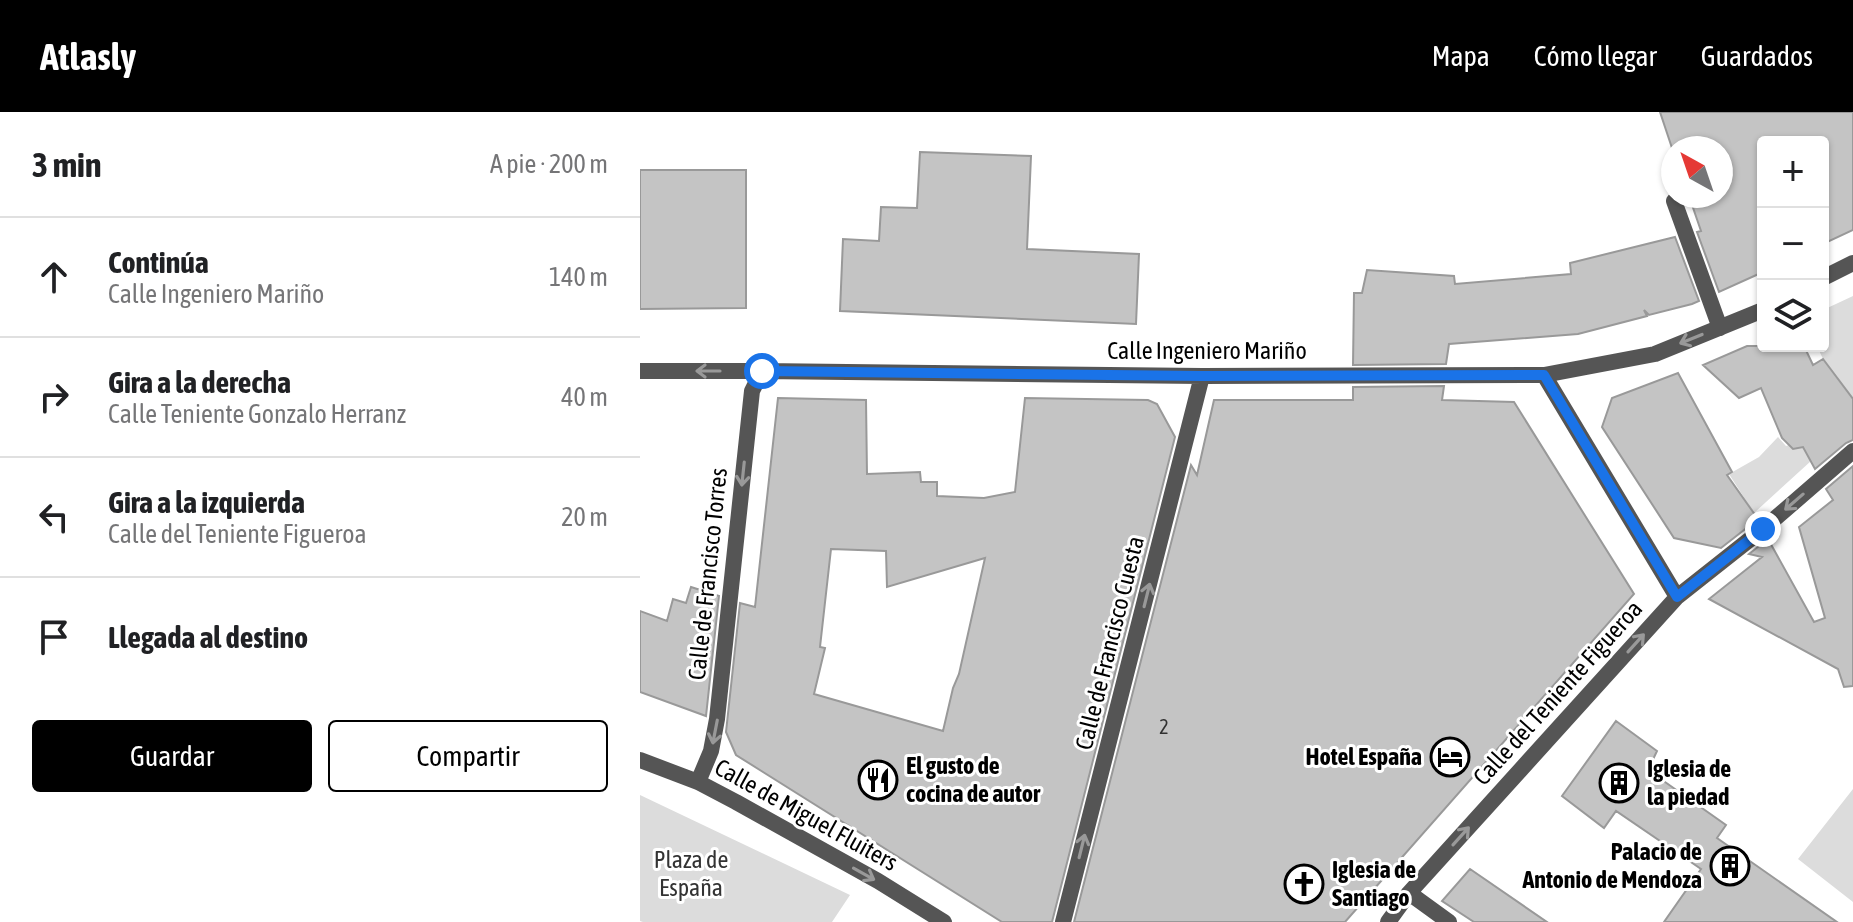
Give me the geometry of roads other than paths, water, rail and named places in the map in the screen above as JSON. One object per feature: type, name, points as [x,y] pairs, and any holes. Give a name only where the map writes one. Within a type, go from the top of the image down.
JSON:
[{"type":"street","points":[[1677,208],[1720,328]]},
{"type":"street","points":[[1829,275],[1853,263]]},
{"type":"street","name":"Calle Ingeniero Mariño","points":[[640,371],[1202,376],[1544,375],[1655,354],[1757,313]]},
{"type":"street","name":"Calle de Francisco Torres","points":[[698,782],[711,751],[717,719],[752,391],[762,371]]},
{"type":"street","points":[[1544,375],[1677,597]]},
{"type":"street","name":"Calle de Francisco Cuesta","points":[[1063,922],[1202,376]]},
{"type":"street","name":"Calle del Teniente Figueroa","points":[[1388,922],[1409,893],[1677,597],[1763,529],[1853,451]]},
{"type":"street","name":"Calle de Miguel Fluiters","points":[[640,760],[698,782],[878,881],[944,922]]},
{"type":"street","points":[[1409,893],[1449,922]]},
{"type":"place","name":"Hotel España","points":[[1450,757]]},
{"type":"place","name":"El gusto de cocina de autor","points":[[878,780]]},
{"type":"place","name":"Iglesia de la piedad","points":[[1619,783]]},
{"type":"place","name":"Palacio de Antonio de Mendoza","points":[[1730,866]]},
{"type":"place","name":"Iglesia de Santiago","points":[[1304,884]]},
{"type":"park label","name":"Plaza de España","points":[[691,874]]}]
